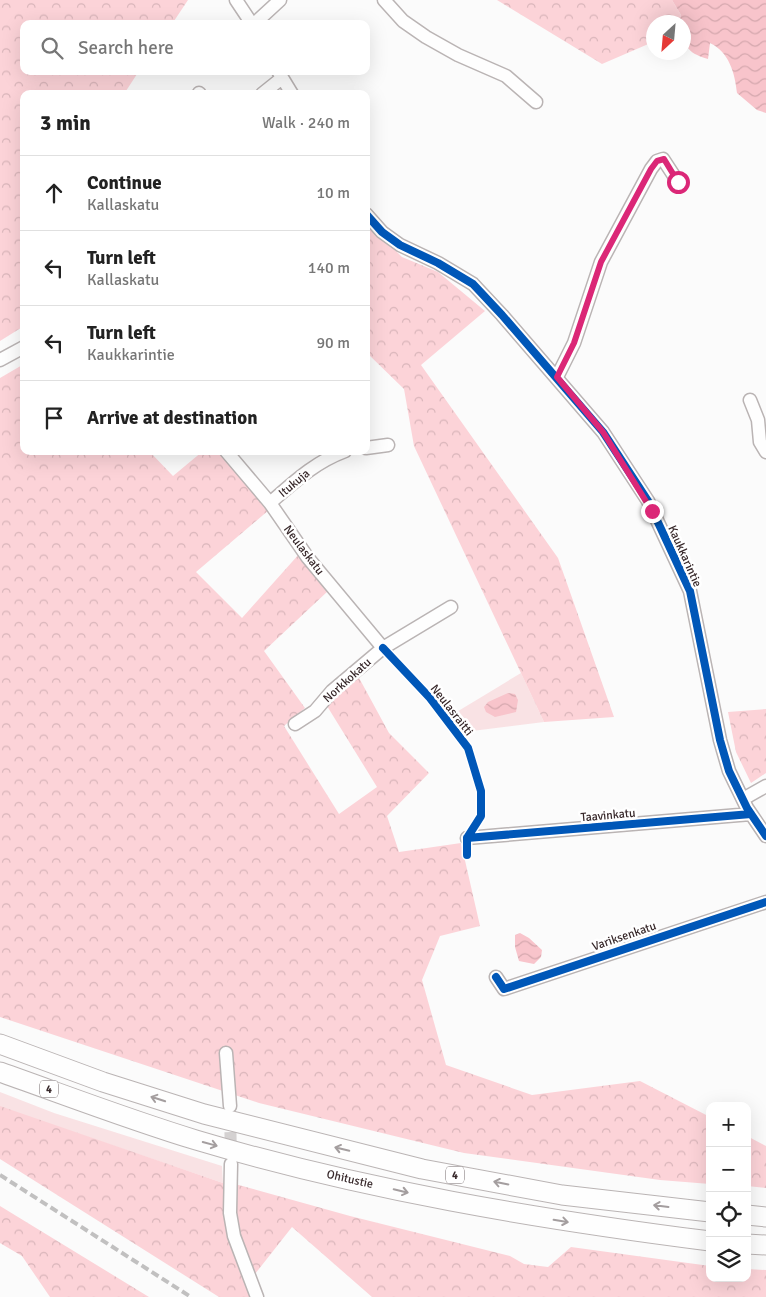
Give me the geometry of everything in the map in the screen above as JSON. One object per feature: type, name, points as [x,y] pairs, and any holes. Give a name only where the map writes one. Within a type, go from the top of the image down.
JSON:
[{"type":"highway","name":"4","points":[[0,1044],[104,1082],[204,1114],[413,1166],[562,1195],[706,1212]]},
{"type":"highway","name":"Ohitustie","points":[[0,1072],[196,1140],[414,1194],[561,1221],[706,1240]]},
{"type":"highway","points":[[751,1215],[766,1217]]},
{"type":"highway","points":[[751,1244],[766,1246]]},
{"type":"street","points":[[236,0],[250,20]]},
{"type":"street","points":[[258,20],[280,0]]},
{"type":"street","points":[[384,0],[403,21],[426,37],[458,55],[506,76],[536,102]]},
{"type":"street","points":[[266,90],[279,75]]},
{"type":"street","points":[[281,75],[290,90]]},
{"type":"street","points":[[557,377],[574,343],[601,262],[651,169],[657,161],[664,159],[678,182]]},
{"type":"street","name":"Kaukkarintie","points":[[370,218],[382,232],[400,245],[438,263],[473,284],[557,377],[603,432],[648,501],[690,591],[720,740],[729,771],[751,814],[766,836]]},
{"type":"street","points":[[0,360],[20,348]]},
{"type":"street","points":[[750,400],[758,420],[760,442],[766,452]]},
{"type":"street","points":[[370,447],[388,445]]},
{"type":"street","name":"Neulaskatu","points":[[229,455],[270,503],[308,558],[383,648]]},
{"type":"street","name":"Itukuja","points":[[270,503],[308,470],[334,455]]},
{"type":"street","name":"Norkkokatu","points":[[296,724],[315,711],[332,690],[383,648],[451,607]]},
{"type":"street","points":[[743,799],[766,786]]},
{"type":"street","name":"Taavinkatu","points":[[467,838],[751,814]]},
{"type":"street","name":"Variksenkatu","points":[[496,976],[504,990],[766,902]]},
{"type":"street","points":[[226,1053],[230,1106]]},
{"type":"street","points":[[231,1164],[230,1213],[234,1236],[257,1297]]},
{"type":"shaded area","points":[[521,673],[544,722],[464,732],[450,716]]},
{"type":"shaded area","points":[[0,1092],[54,1113],[222,1166],[223,1183],[0,1107]]},
{"type":"green space","points":[[0,0],[188,0],[175,20],[20,20],[20,75],[136,75],[127,90],[20,90],[20,328],[0,341]]},
{"type":"green space","points":[[497,0],[672,0],[681,15],[646,15],[646,45],[602,64]]},
{"type":"green space","points":[[370,225],[402,257],[438,272],[485,311],[421,365],[558,558],[614,717],[544,722],[414,446],[404,389],[370,356]]},
{"type":"green space","points":[[20,366],[20,455],[153,455],[173,476],[198,455],[223,455],[269,510],[196,572],[242,618],[300,553],[328,591],[264,651],[305,708],[284,726],[339,814],[377,787],[327,706],[358,676],[389,733],[429,773],[387,816],[399,852],[461,843],[480,926],[440,936],[422,980],[446,1065],[532,1095],[640,1081],[706,1115],[706,1184],[660,1180],[464,1153],[259,1103],[0,1017],[0,378]]},
{"type":"green space","points":[[766,709],[766,773],[751,783],[736,752],[728,712]]},
{"type":"green space","points":[[0,1106],[223,1183],[228,1228],[250,1297],[219,1297],[0,1159]]},
{"type":"green space","points":[[751,1138],[766,1146],[766,1188],[751,1186]]},
{"type":"green space","points":[[235,1184],[350,1216],[510,1256],[524,1264],[548,1267],[571,1247],[706,1265],[706,1282],[751,1282],[751,1269],[766,1270],[766,1297],[372,1297],[292,1227],[255,1274],[238,1233]]},
{"type":"green space","points":[[0,1206],[149,1297],[50,1297],[22,1256],[0,1243]]},
{"type":"water","points":[[672,0],[766,0],[766,113],[757,110],[737,93],[735,78],[730,64],[717,47],[710,43],[708,59],[691,52],[691,15],[681,15]]},
{"type":"water","points":[[508,693],[515,694],[518,700],[516,712],[495,717],[486,712],[484,707],[488,702]]},
{"type":"water","points":[[520,933],[529,938],[542,950],[541,957],[534,964],[519,961],[515,947],[515,935]]},
{"type":"tunnel","points":[[230,1114],[231,1156]]},
{"type":"railway","points":[[0,1175],[191,1297]]},
{"type":"cycle path","points":[[370,218],[382,232],[400,245],[438,263],[473,284],[603,432],[648,501],[690,591],[720,740],[729,771],[747,808],[766,836]]},
{"type":"cycle path","name":"Neulasraitti","points":[[383,648],[430,698],[468,748],[481,791],[481,816],[467,838],[467,855]]},
{"type":"cycle path","points":[[467,838],[751,814]]},
{"type":"cycle path","points":[[496,977],[504,989],[766,902]]},
{"type":"route","points":[[652,511],[648,501],[603,432],[557,377],[574,343],[593,281],[609,244],[651,169],[657,161],[664,159],[678,182]]}]
